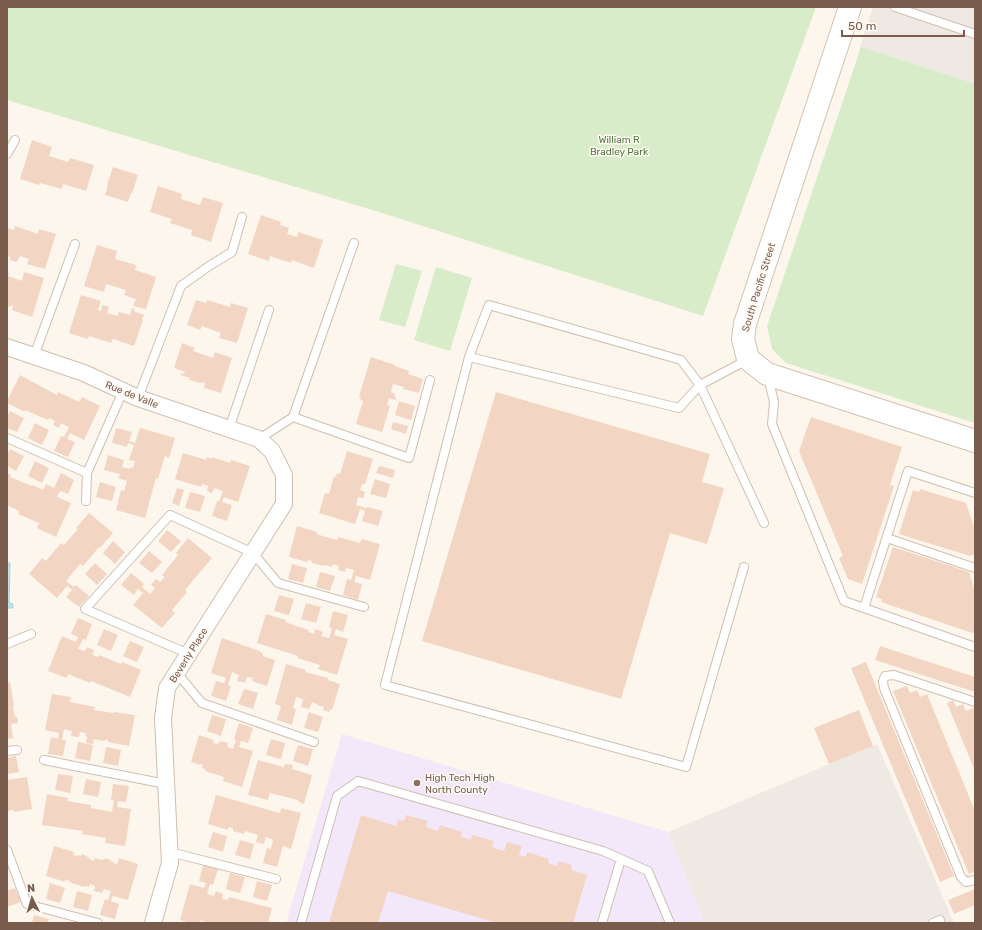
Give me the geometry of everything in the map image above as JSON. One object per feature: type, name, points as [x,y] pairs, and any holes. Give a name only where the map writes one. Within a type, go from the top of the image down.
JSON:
[{"type":"street","name":"South Pacific Street","points":[[748,359],[743,339],[745,324],[850,7]]},
{"type":"street","name":"Rue de Valle","points":[[7,347],[84,373],[138,398],[259,439]]},
{"type":"street","points":[[748,359],[767,374],[975,441]]},
{"type":"street","name":"Beverly Place","points":[[153,923],[170,863],[163,718],[167,688],[284,504],[284,476],[272,450],[259,439]]},
{"type":"lane","points":[[895,7],[975,34]]},
{"type":"lane","points":[[7,154],[15,140]]},
{"type":"lane","points":[[138,398],[181,286],[232,252],[242,217]]},
{"type":"lane","points":[[259,439],[293,417],[354,242]]},
{"type":"lane","points":[[34,356],[75,244]]},
{"type":"lane","points":[[744,567],[686,767],[385,685],[469,357],[489,305],[681,360],[700,385],[764,522]]},
{"type":"lane","points":[[228,429],[269,310]]},
{"type":"lane","points":[[469,357],[679,408],[700,385],[748,359]]},
{"type":"lane","points":[[767,374],[774,402],[772,424],[844,602],[975,647]]},
{"type":"lane","points":[[293,417],[409,458],[430,380]]},
{"type":"lane","points":[[86,501],[88,473],[123,391]]},
{"type":"lane","points":[[7,438],[88,473]]},
{"type":"lane","points":[[864,608],[908,471],[975,493]]},
{"type":"lane","points":[[189,654],[84,609],[170,514],[253,553],[278,583],[364,607]]},
{"type":"lane","points":[[887,538],[975,568]]},
{"type":"lane","points":[[7,644],[31,634]]},
{"type":"lane","points":[[177,673],[202,703],[314,742]]},
{"type":"lane","points":[[975,702],[894,675],[885,676],[883,681],[884,688],[961,877],[966,882],[975,880]]},
{"type":"lane","points":[[7,751],[17,750]]},
{"type":"lane","points":[[44,760],[166,784]]},
{"type":"lane","points":[[301,923],[337,796],[358,781],[603,851],[648,871],[670,923]]},
{"type":"lane","points":[[7,850],[27,904],[98,923]]},
{"type":"lane","points":[[170,852],[276,879]]},
{"type":"lane","points":[[602,923],[621,859]]},
{"type":"shaded area","points":[[873,7],[975,7],[975,87],[859,50]]},
{"type":"shaded area","name":"High Tech High North County","points":[[342,734],[668,832],[704,923],[286,923]]},
{"type":"shaded area","points":[[877,744],[954,923],[704,923],[668,832]]},
{"type":"green space","name":"William R Bradley Park","points":[[7,7],[816,7],[703,316],[379,212],[7,100]]},
{"type":"green space","points":[[861,47],[975,84],[975,423],[786,363],[772,349],[767,326]]},
{"type":"green space","points":[[396,264],[422,271],[405,327],[379,320]]},
{"type":"green space","points":[[436,267],[472,278],[450,351],[414,340]]},
{"type":"water","points":[[7,563],[10,563],[9,603],[13,604],[13,608],[7,608]]},
{"type":"building","points":[[32,140],[52,147],[49,156],[68,162],[70,158],[94,165],[86,191],[63,184],[62,189],[40,183],[39,185],[20,179]]},
{"type":"building","points":[[113,167],[138,175],[128,202],[105,195]]},
{"type":"building","points":[[158,186],[182,194],[181,199],[200,205],[203,197],[223,203],[211,242],[191,235],[192,230],[170,223],[172,219],[150,212]]},
{"type":"building","points":[[261,215],[281,222],[280,225],[289,228],[287,234],[297,237],[298,232],[323,240],[314,268],[292,260],[291,263],[270,256],[269,261],[248,254]]},
{"type":"building","points":[[15,226],[38,234],[39,229],[56,234],[45,269],[27,264],[29,259],[20,256],[17,262],[9,260],[11,257],[7,256],[7,228],[14,230]]},
{"type":"building","points":[[97,245],[117,251],[115,259],[136,265],[135,270],[156,277],[146,309],[133,306],[136,299],[124,295],[126,290],[106,284],[104,292],[84,286]]},
{"type":"building","points":[[7,272],[9,273],[8,276],[22,281],[24,272],[44,278],[32,317],[12,310],[13,306],[11,305],[10,307],[7,306]]},
{"type":"building","points":[[81,295],[101,301],[98,310],[101,311],[102,305],[109,307],[107,313],[117,316],[119,312],[130,315],[132,308],[135,309],[134,311],[144,315],[134,346],[113,339],[111,343],[89,336],[88,339],[69,333]]},
{"type":"building","points":[[196,300],[206,303],[207,300],[230,307],[231,303],[248,308],[237,343],[219,338],[221,333],[202,326],[200,330],[187,325]]},
{"type":"building","points":[[182,343],[195,348],[193,351],[213,358],[215,352],[232,358],[221,393],[204,388],[205,383],[189,380],[190,378],[180,375],[181,373],[184,374],[185,372],[174,368]]},
{"type":"building","points":[[371,357],[395,365],[409,371],[408,374],[423,379],[419,393],[403,389],[404,387],[393,384],[391,392],[395,394],[394,396],[396,397],[395,400],[389,398],[387,405],[390,406],[382,432],[356,424],[363,401],[360,400],[361,397],[359,396]]},
{"type":"building","points":[[20,375],[57,395],[58,392],[79,402],[82,397],[100,406],[84,440],[70,433],[67,439],[75,442],[68,457],[54,451],[61,436],[64,437],[69,427],[61,423],[59,428],[53,425],[55,421],[49,418],[48,420],[25,410],[25,412],[7,403]]},
{"type":"building","points":[[496,392],[710,454],[702,482],[724,488],[707,544],[670,533],[621,699],[422,641]]},
{"type":"building","points":[[399,401],[415,406],[411,420],[395,415]]},
{"type":"building","points":[[10,411],[24,418],[17,432],[7,428],[7,417]]},
{"type":"building","points":[[811,417],[902,447],[890,485],[894,486],[862,584],[848,579],[839,558],[843,556],[799,451]]},
{"type":"building","points":[[393,422],[408,426],[406,434],[391,429]]},
{"type":"building","points":[[35,423],[49,430],[42,445],[28,438]]},
{"type":"building","points":[[116,428],[132,432],[129,441],[135,443],[140,428],[175,438],[169,458],[165,456],[158,479],[156,478],[145,518],[116,510],[121,490],[124,491],[127,481],[118,478],[120,474],[104,470],[108,455],[124,460],[122,467],[130,469],[130,467],[133,468],[135,461],[129,460],[134,445],[128,443],[127,447],[112,443]]},
{"type":"building","points":[[10,449],[24,456],[16,471],[7,466],[7,454]]},
{"type":"building","points":[[347,451],[373,459],[365,484],[362,484],[360,490],[365,492],[363,498],[358,497],[356,505],[383,511],[378,526],[362,521],[365,511],[360,509],[355,524],[319,513],[325,493],[329,494],[334,476],[336,477],[337,473],[340,474]]},
{"type":"building","points":[[183,453],[206,460],[207,457],[211,459],[212,457],[230,463],[231,460],[250,466],[238,502],[224,497],[222,502],[232,505],[227,521],[212,516],[217,501],[219,501],[223,491],[214,488],[212,493],[207,491],[208,486],[202,484],[201,487],[175,479]]},
{"type":"building","points":[[35,461],[49,468],[42,483],[28,476]]},
{"type":"building","points":[[379,466],[395,470],[393,478],[376,473]]},
{"type":"building","points":[[7,473],[11,475],[10,477],[43,490],[46,484],[54,488],[61,473],[74,480],[68,494],[60,491],[57,497],[71,503],[56,537],[37,528],[39,523],[18,514],[19,511],[7,505]]},
{"type":"building","points":[[375,479],[390,484],[386,498],[370,494]]},
{"type":"building","points":[[100,482],[116,487],[112,501],[96,497]]},
{"type":"building","points":[[177,488],[184,490],[179,506],[172,503]]},
{"type":"building","points":[[920,489],[966,503],[975,530],[975,554],[970,556],[899,534],[913,490],[919,492]]},
{"type":"building","points":[[190,492],[205,496],[200,512],[185,508]]},
{"type":"building","points":[[89,513],[113,533],[83,566],[80,564],[66,581],[74,587],[76,585],[89,596],[79,607],[66,597],[72,590],[67,586],[57,598],[29,574],[42,558],[46,561],[61,543],[64,545]]},
{"type":"building","points":[[297,526],[317,532],[316,534],[337,540],[338,537],[360,543],[362,539],[380,544],[370,580],[356,576],[354,582],[362,584],[358,600],[343,595],[347,579],[351,580],[354,570],[346,568],[345,572],[338,570],[339,566],[333,564],[332,567],[324,566],[312,563],[312,561],[308,560],[307,562],[289,557]]},
{"type":"building","points":[[167,530],[181,541],[171,552],[158,541]]},
{"type":"building","points":[[188,538],[212,558],[185,590],[187,592],[172,610],[175,613],[162,628],[133,605],[143,593],[138,589],[134,595],[121,585],[131,573],[144,584],[142,587],[150,594],[155,588],[151,585],[156,579],[160,582],[165,577],[162,575],[178,555],[176,553]]},
{"type":"building","points":[[113,541],[125,552],[115,564],[103,553]]},
{"type":"building","points":[[893,547],[969,572],[975,592],[975,632],[972,633],[881,602],[882,599],[876,597]]},
{"type":"building","points":[[149,551],[162,562],[152,573],[139,563]]},
{"type":"building","points":[[95,563],[107,574],[97,585],[85,574]]},
{"type":"building","points":[[292,564],[307,568],[303,583],[288,579]]},
{"type":"building","points":[[320,572],[335,576],[330,591],[316,587]]},
{"type":"building","points":[[279,595],[294,599],[289,615],[274,611]]},
{"type":"building","points":[[306,603],[321,607],[316,623],[301,619]]},
{"type":"building","points":[[333,611],[348,615],[343,632],[336,629],[334,635],[348,639],[337,675],[318,669],[320,665],[297,658],[298,656],[257,643],[266,614],[286,620],[285,622],[309,630],[308,632],[314,634],[315,629],[323,632],[321,636],[329,638],[332,628],[329,627]]},
{"type":"building","points":[[78,618],[92,624],[86,640],[83,639],[78,649],[85,651],[87,647],[94,650],[92,655],[99,657],[99,655],[121,664],[122,662],[141,670],[130,697],[91,681],[90,683],[68,674],[67,678],[48,671],[62,636],[76,642],[78,637],[71,634]]},
{"type":"building","points":[[104,629],[118,635],[111,651],[97,645]]},
{"type":"building","points":[[222,638],[260,651],[263,653],[263,656],[275,660],[267,686],[252,681],[253,678],[247,677],[245,683],[237,681],[239,675],[232,672],[228,685],[231,686],[226,701],[211,696],[216,681],[224,683],[226,678],[211,673]]},
{"type":"building","points":[[130,641],[144,647],[137,662],[123,656]]},
{"type":"building","points":[[880,646],[975,677],[975,692],[875,660]]},
{"type":"building","points":[[866,662],[954,876],[940,882],[851,668]]},
{"type":"building","points":[[286,664],[306,670],[305,672],[328,678],[328,680],[340,684],[332,710],[330,709],[329,712],[323,710],[324,707],[312,702],[309,709],[301,707],[303,699],[296,697],[293,708],[296,709],[292,725],[277,720],[281,706],[275,704]]},
{"type":"building","points":[[10,682],[13,707],[18,723],[11,724],[13,738],[7,739],[7,683]]},
{"type":"building","points":[[907,686],[910,693],[917,690],[920,697],[927,694],[975,811],[975,871],[969,874],[893,691]]},
{"type":"building","points":[[244,689],[258,693],[253,709],[238,704]]},
{"type":"building","points":[[52,694],[71,697],[70,702],[95,707],[94,710],[135,715],[129,746],[108,742],[108,740],[104,741],[94,739],[93,744],[86,743],[86,733],[80,732],[79,737],[71,736],[72,731],[64,729],[62,740],[66,740],[63,756],[48,754],[51,737],[58,739],[59,733],[45,730]]},
{"type":"building","points":[[953,700],[956,707],[963,704],[966,711],[973,708],[975,714],[975,771],[947,703]]},
{"type":"building","points":[[859,710],[873,746],[829,764],[814,728]]},
{"type":"building","points":[[309,712],[323,717],[318,732],[304,728]]},
{"type":"building","points":[[212,715],[226,719],[221,736],[207,731]]},
{"type":"building","points":[[239,723],[253,728],[248,743],[241,741],[239,747],[253,751],[242,787],[223,781],[224,777],[205,771],[205,769],[202,768],[203,765],[191,762],[199,735],[214,740],[213,743],[218,744],[220,741],[228,743],[227,747],[233,749],[236,740],[234,739]]},
{"type":"building","points":[[271,739],[285,743],[281,759],[266,755]]},
{"type":"building","points":[[78,742],[93,745],[90,761],[75,758]]},
{"type":"building","points":[[298,745],[313,749],[308,766],[293,761]]},
{"type":"building","points":[[106,747],[121,750],[118,766],[103,763]]},
{"type":"building","points":[[16,756],[19,772],[7,774],[7,758]]},
{"type":"building","points":[[258,760],[284,767],[285,764],[293,765],[292,769],[312,775],[304,804],[298,800],[270,793],[270,791],[268,800],[248,795]]},
{"type":"building","points":[[58,774],[73,776],[70,793],[55,790]]},
{"type":"building","points":[[27,777],[32,809],[14,812],[14,810],[7,811],[7,780]]},
{"type":"building","points":[[86,779],[101,782],[98,797],[83,794]]},
{"type":"building","points":[[113,784],[129,786],[126,802],[118,801],[117,807],[131,809],[125,846],[105,843],[106,838],[82,834],[83,831],[42,825],[47,794],[68,798],[67,801],[91,805],[91,808],[112,812],[114,800],[111,800]]},
{"type":"building","points":[[216,795],[280,813],[281,808],[301,813],[291,849],[283,846],[277,867],[263,863],[267,848],[271,849],[273,840],[266,837],[264,844],[256,842],[258,835],[245,831],[244,834],[233,831],[233,828],[229,827],[228,830],[208,824]]},
{"type":"building","points":[[361,815],[396,826],[398,820],[404,821],[406,815],[428,821],[426,827],[438,831],[440,825],[462,832],[461,837],[471,840],[472,835],[494,841],[492,847],[504,851],[507,842],[522,846],[519,855],[526,857],[527,852],[549,859],[548,863],[557,866],[559,861],[572,865],[571,870],[587,875],[573,923],[497,923],[388,891],[378,923],[329,923]]},
{"type":"building","points":[[213,832],[227,836],[223,852],[208,847]]},
{"type":"building","points":[[240,840],[254,844],[250,859],[235,855]]},
{"type":"building","points":[[54,846],[74,852],[73,855],[81,856],[81,854],[87,856],[90,858],[89,859],[94,861],[95,858],[104,860],[105,858],[117,864],[119,858],[138,864],[128,900],[113,896],[111,901],[119,904],[115,919],[100,915],[105,899],[108,900],[111,891],[104,889],[102,893],[94,891],[95,886],[90,884],[89,887],[84,887],[69,882],[70,881],[65,880],[65,882],[46,876]]},
{"type":"building","points":[[203,865],[218,869],[213,885],[210,884],[207,894],[214,896],[216,891],[223,894],[222,899],[228,900],[229,897],[272,908],[268,923],[207,923],[201,920],[200,923],[191,923],[180,920],[190,884],[204,888],[206,883],[199,881]]},
{"type":"building","points":[[230,873],[245,877],[240,893],[226,889]]},
{"type":"building","points":[[257,881],[272,885],[267,901],[253,897]]},
{"type":"building","points":[[50,883],[65,888],[60,903],[46,899]]},
{"type":"building","points":[[15,888],[21,902],[7,907],[7,891]]},
{"type":"building","points":[[975,889],[975,905],[954,914],[948,900]]},
{"type":"building","points":[[77,891],[92,895],[88,911],[73,907]]},
{"type":"building","points":[[34,915],[49,919],[47,923],[32,923]]},
{"type":"place","name":"High Tech High North County","points":[[417,783]]}]
